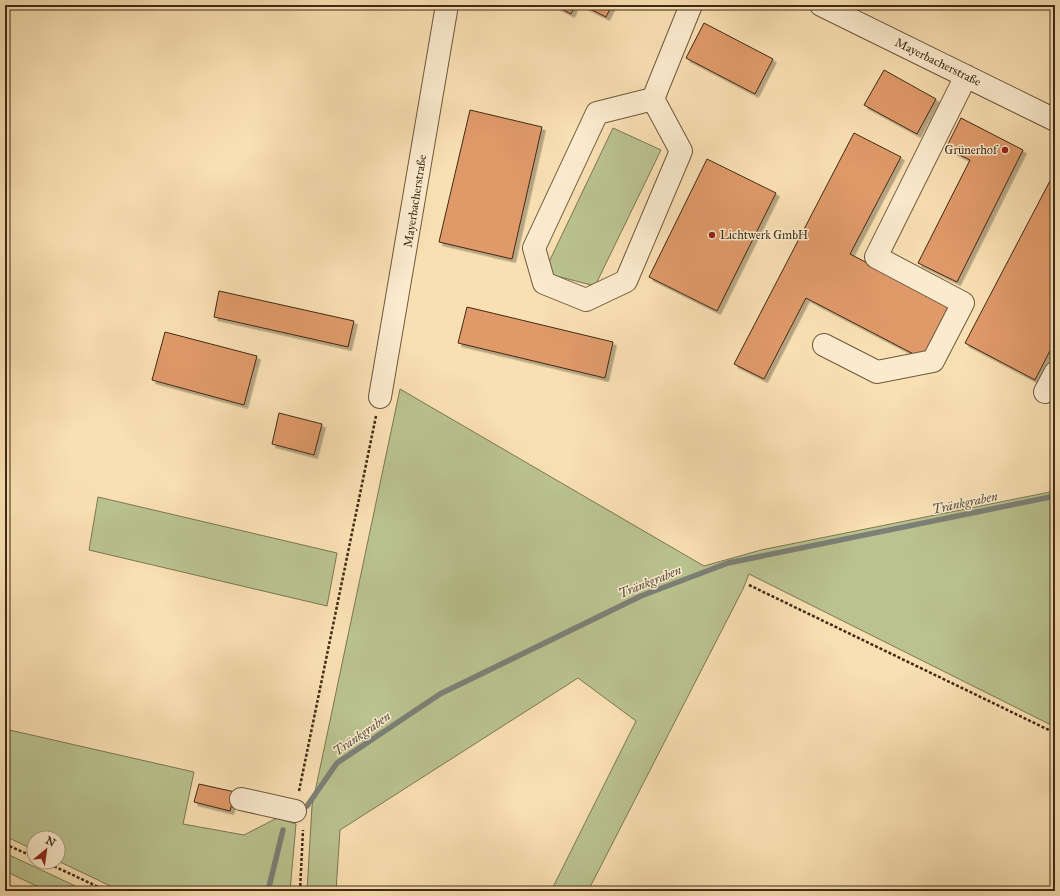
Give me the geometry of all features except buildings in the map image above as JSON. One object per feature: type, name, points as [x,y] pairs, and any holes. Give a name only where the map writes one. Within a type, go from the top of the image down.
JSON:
[{"type":"street","name":"Mayerbacherstraße","points":[[380,397],[447,5]]},
{"type":"street","points":[[653,99],[597,113],[534,248],[544,283],[586,300],[626,282],[681,151],[653,99],[690,5]]},
{"type":"street","name":"Mayerbacherstraße","points":[[821,5],[1055,120]]},
{"type":"street","points":[[824,345],[877,372],[933,361],[963,303],[876,257],[966,76]]},
{"type":"street","points":[[1045,392],[1055,373]]},
{"type":"street","points":[[241,799],[295,811]]},
{"type":"path","points":[[300,891],[304,818],[295,811],[380,397]]},
{"type":"path","points":[[749,586],[1055,733]]},
{"type":"path","points":[[5,844],[26,853]]},
{"type":"path","points":[[62,870],[108,891]]},
{"type":"green space","points":[[613,128],[661,150],[595,286],[549,274],[549,262]]},
{"type":"green space","points":[[400,389],[704,566],[761,550],[1055,491],[1055,727],[749,574],[743,589],[588,891],[551,891],[636,721],[578,678],[340,830],[336,891],[307,891],[312,806]]},
{"type":"green space","points":[[98,497],[337,553],[327,606],[89,550]]},
{"type":"green space","points":[[5,729],[194,772],[183,824],[244,835],[277,818],[296,824],[290,891],[121,891],[66,865],[66,830],[26,830],[26,846],[5,836]]},
{"type":"green space","points":[[5,853],[26,863],[26,870],[41,870],[86,891],[47,891],[5,871]]},
{"type":"waterway","name":"Tränkgraben","points":[[307,806],[337,763],[440,694],[641,596],[728,563],[1055,496]]},
{"type":"waterway","name":"Tränkgraben","points":[[268,891],[283,830]]},
{"type":"place","name":"Grünerhof","points":[[1005,150]]},
{"type":"place","name":"Lichtwerk GmbH","points":[[712,235]]}]
